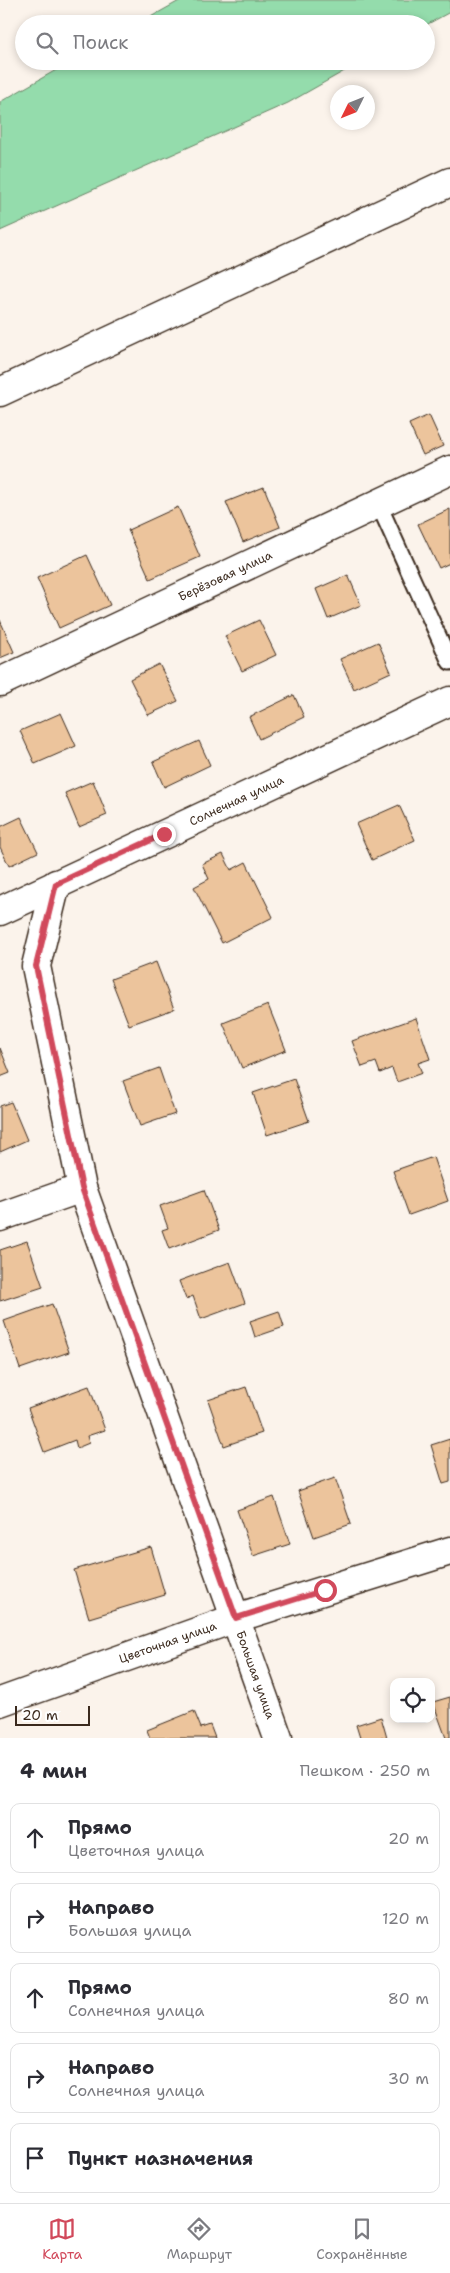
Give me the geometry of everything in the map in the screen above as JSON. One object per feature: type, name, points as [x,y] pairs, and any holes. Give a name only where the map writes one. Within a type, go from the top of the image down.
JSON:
[{"type":"street","points":[[0,392],[450,182]]},
{"type":"street","name":"Берёзовая улица","points":[[0,682],[450,470]]},
{"type":"street","name":"Солнечная улица","points":[[0,911],[450,701]]},
{"type":"street","points":[[0,1217],[82,1188],[36,966],[56,884]]},
{"type":"street","name":"Большая улица","points":[[82,1188],[278,1738]]},
{"type":"street","name":"Цветочная улица","points":[[0,1702],[236,1618],[450,1551]]},
{"type":"lane","points":[[378,503],[450,662]]},
{"type":"green space","points":[[181,0],[450,0],[450,12],[435,20],[435,15],[154,15]]},
{"type":"green space","points":[[56,70],[346,70],[288,103],[0,231],[0,102]]},
{"type":"building","points":[[429,415],[443,446],[423,455],[409,424]]},
{"type":"building","points":[[264,487],[280,527],[243,542],[226,502]]},
{"type":"building","points":[[178,507],[200,557],[150,579],[128,530]]},
{"type":"building","points":[[450,509],[450,563],[439,568],[418,524]]},
{"type":"building","points":[[87,555],[110,605],[59,628],[37,578]]},
{"type":"building","points":[[348,575],[361,605],[328,619],[316,589]]},
{"type":"building","points":[[0,620],[14,652],[0,658]]},
{"type":"building","points":[[259,620],[276,655],[242,671],[225,636]]},
{"type":"building","points":[[378,642],[391,672],[354,689],[340,659]]},
{"type":"building","points":[[159,664],[178,701],[148,715],[130,679]]},
{"type":"building","points":[[294,695],[304,717],[259,739],[249,717]]},
{"type":"building","points":[[61,713],[76,746],[35,764],[20,731]]},
{"type":"building","points":[[199,741],[210,765],[164,787],[153,762]]},
{"type":"building","points":[[93,781],[107,815],[79,827],[65,793]]},
{"type":"building","points":[[399,805],[415,840],[372,860],[356,824]]},
{"type":"building","points":[[21,817],[38,852],[9,866],[0,847],[0,827]]},
{"type":"building","points":[[223,854],[231,870],[246,862],[273,917],[222,943],[194,887],[209,879],[202,864]]},
{"type":"building","points":[[156,962],[174,1009],[129,1025],[111,979]]},
{"type":"building","points":[[268,1005],[286,1050],[242,1068],[223,1023]]},
{"type":"building","points":[[416,1018],[430,1059],[418,1063],[422,1073],[397,1082],[392,1068],[380,1073],[376,1062],[362,1067],[352,1041]]},
{"type":"building","points":[[0,1048],[10,1073],[0,1077]]},
{"type":"building","points":[[159,1068],[175,1114],[140,1126],[123,1081]]},
{"type":"building","points":[[294,1079],[309,1121],[267,1135],[253,1093]]},
{"type":"building","points":[[11,1102],[27,1140],[0,1152],[0,1106]]},
{"type":"building","points":[[433,1157],[448,1201],[409,1215],[393,1171]]},
{"type":"building","points":[[204,1190],[219,1230],[169,1249],[162,1230],[168,1228],[160,1206]]},
{"type":"building","points":[[27,1241],[43,1287],[0,1301],[0,1250]]},
{"type":"building","points":[[230,1262],[245,1303],[201,1319],[193,1296],[186,1299],[179,1281]]},
{"type":"building","points":[[52,1304],[69,1352],[20,1369],[4,1321]]},
{"type":"building","points":[[279,1311],[284,1327],[255,1337],[250,1321]]},
{"type":"building","points":[[89,1386],[105,1430],[87,1436],[89,1443],[77,1448],[75,1440],[44,1452],[28,1408]]},
{"type":"building","points":[[246,1387],[262,1433],[224,1446],[208,1400]]},
{"type":"building","points":[[450,1439],[450,1482],[443,1484],[431,1445]]},
{"type":"building","points":[[335,1478],[351,1524],[314,1537],[298,1491]]},
{"type":"building","points":[[274,1497],[290,1544],[253,1556],[237,1510]]},
{"type":"building","points":[[151,1547],[165,1595],[89,1618],[74,1570]]},
{"type":"building","points":[[450,1697],[450,1738],[446,1738],[435,1708],[435,1701]]},
{"type":"building","points":[[194,1711],[201,1728],[210,1725],[215,1738],[150,1738],[147,1730]]},
{"type":"building","points":[[381,1717],[387,1738],[360,1738],[356,1725]]},
{"type":"route","points":[[164,834],[56,884],[36,966],[82,1188],[236,1618],[325,1590]]}]
